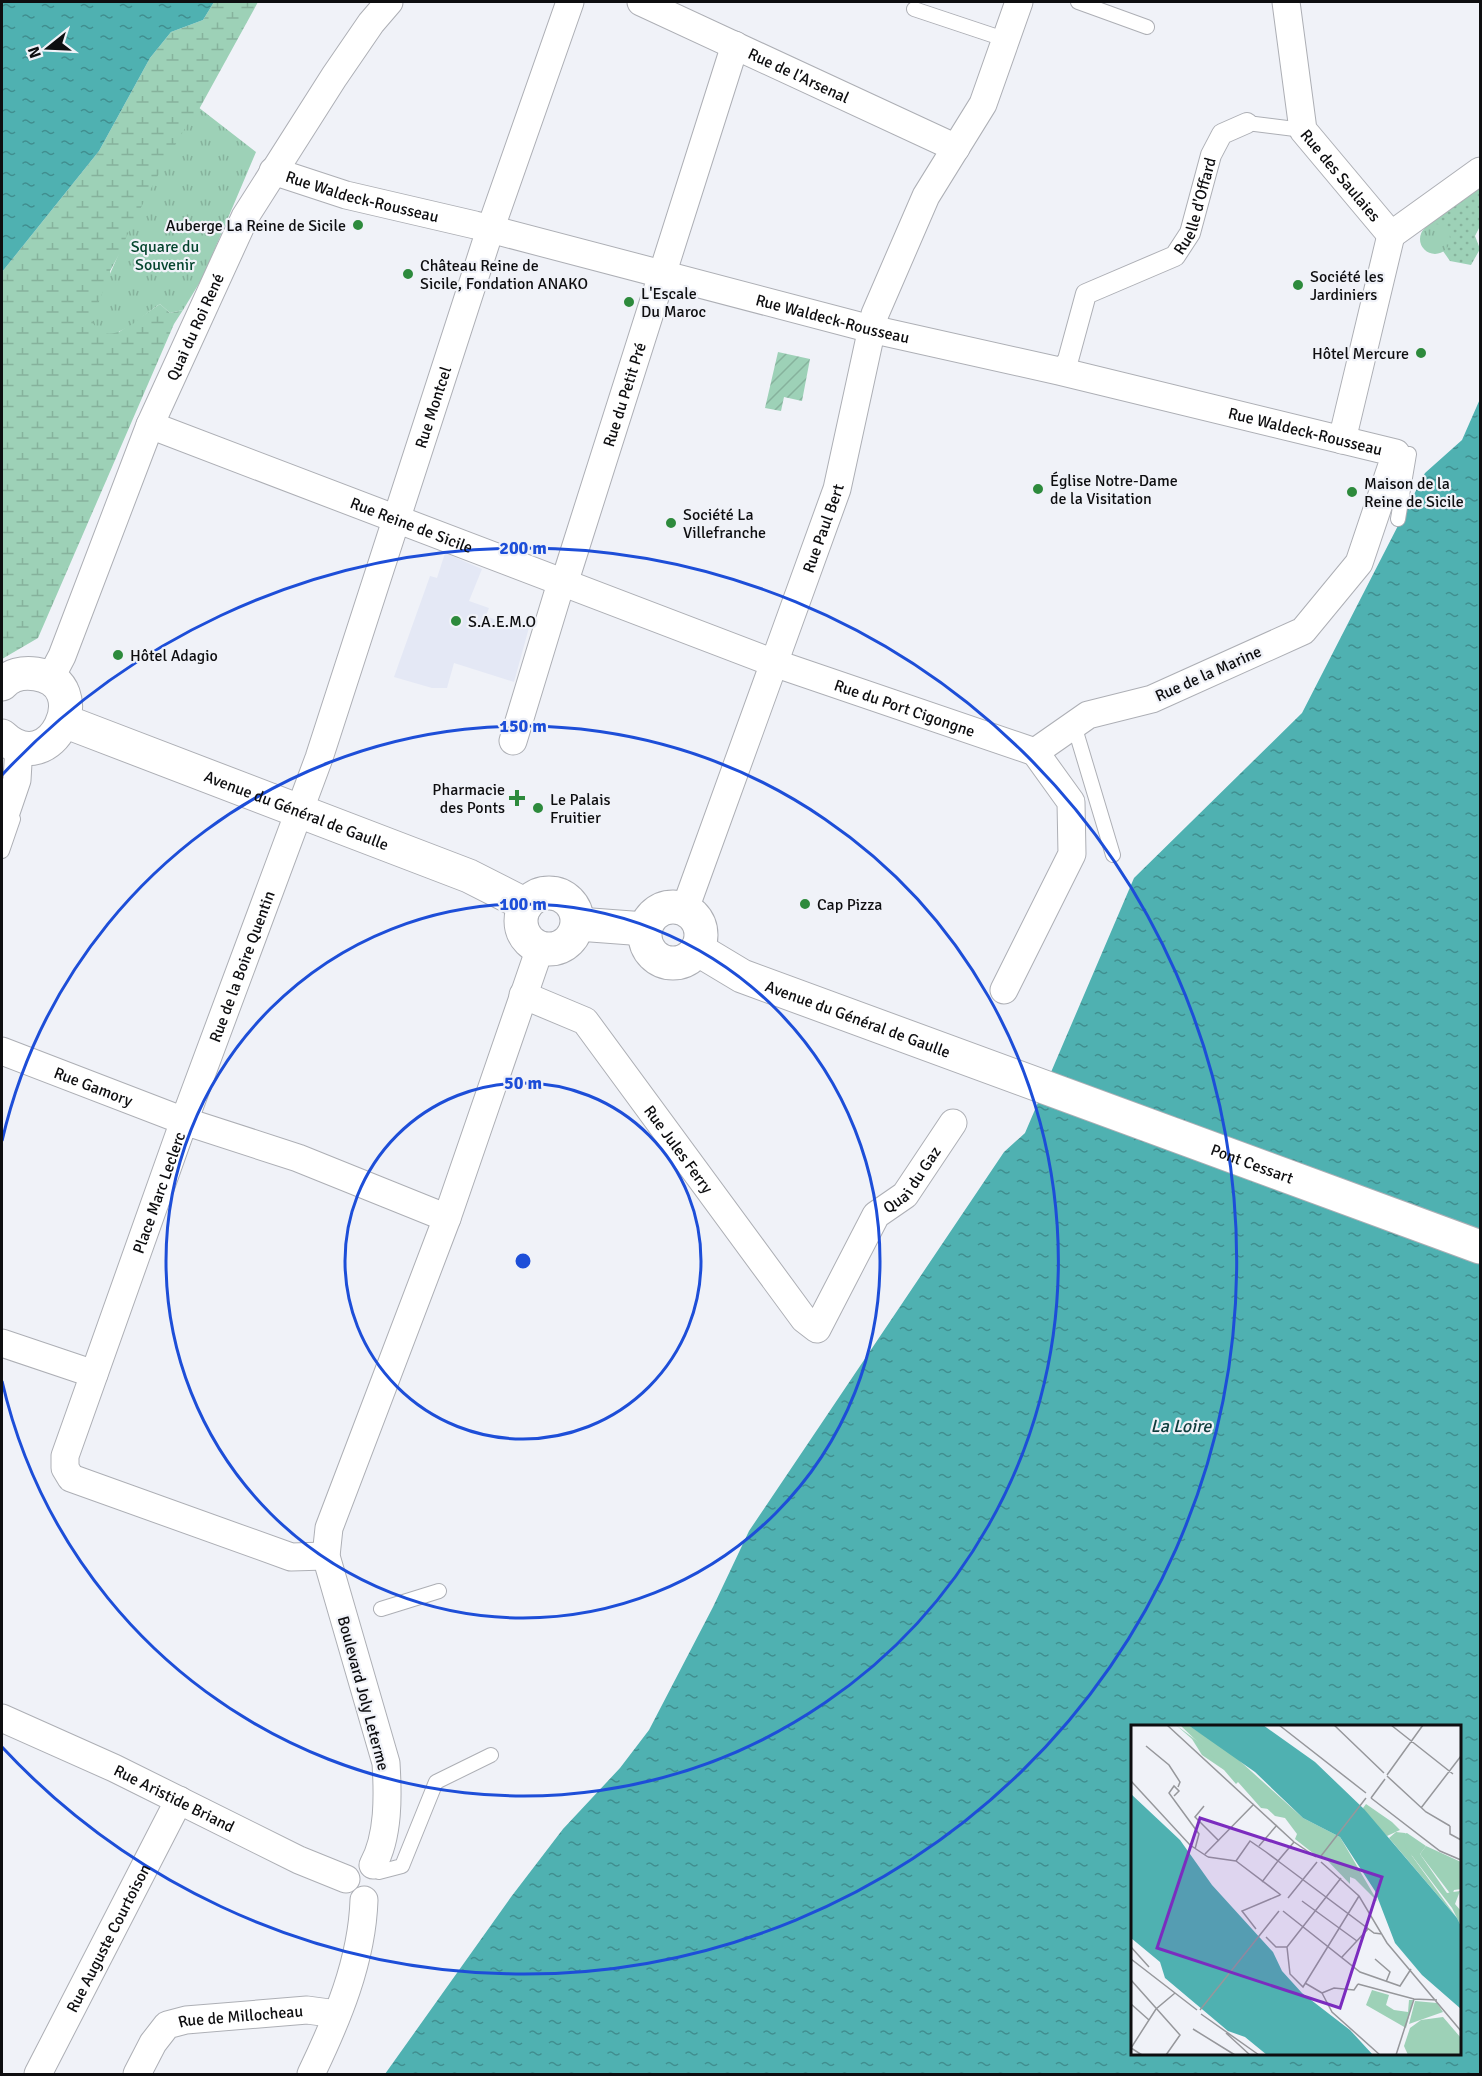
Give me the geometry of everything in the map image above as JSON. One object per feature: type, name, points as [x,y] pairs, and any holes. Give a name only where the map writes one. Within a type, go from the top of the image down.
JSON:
[{"type":"main road","points":[[2,684],[16,675],[28,672],[50,679],[64,698],[64,721],[52,740],[26,752]]},
{"type":"main road","name":"Avenue du Général de Gaulle","points":[[64,721],[299,813],[469,876],[526,905]]},
{"type":"main road","points":[[544,893],[564,896],[577,913],[578,924],[569,942],[560,948],[540,948],[532,944],[522,930],[522,912],[534,897],[544,893]]},
{"type":"main road","points":[[668,907],[685,909],[694,916],[699,926],[700,938],[696,949],[682,961],[663,961],[648,948],[645,929],[648,921],[660,909],[668,907]]},
{"type":"main road","points":[[578,924],[645,929]]},
{"type":"main road","name":"Avenue du Général de Gaulle","points":[[696,949],[742,976],[1022,1080]]},
{"type":"main road","name":"Pont Cessart","points":[[1022,1080],[1480,1246]]},
{"type":"street","name":"Quai du Roi René","points":[[50,679],[62,656],[150,425],[245,217],[371,22],[389,2]]},
{"type":"street","name":"Rue Montcel","points":[[299,813],[490,230],[570,2]]},
{"type":"street","name":"Rue de l'Arsenal","points":[[641,2],[956,148]]},
{"type":"street","name":"Rue Paul Bert","points":[[685,909],[837,489],[874,314],[926,196],[983,105],[1019,2]]},
{"type":"street","name":"Rue des Saulaies","points":[[1286,2],[1303,130],[1391,235]]},
{"type":"street","name":"Rue du Petit Pré","points":[[513,741],[664,276],[735,45]]},
{"type":"street","name":"Ruelle d'Offard","points":[[1059,371],[1068,360],[1086,294],[1175,256],[1191,233],[1211,155],[1222,134],[1247,123]]},
{"type":"street","name":"Rue Waldeck-Rousseau","points":[[273,171],[346,195],[871,329],[1403,453]]},
{"type":"street","points":[[1342,440],[1391,235],[1480,171]]},
{"type":"street","name":"Rue Reine de Sicile","points":[[150,425],[774,663]]},
{"type":"street","name":"Rue de la Marine","points":[[1035,752],[1088,716],[1152,699],[1303,631],[1359,563],[1403,453]]},
{"type":"street","name":"Rue du Port Cigongne","points":[[774,663],[1035,752]]},
{"type":"street","points":[[2,824],[26,752]]},
{"type":"street","points":[[1004,990],[1072,854],[1071,802],[1035,752]]},
{"type":"street","name":"Rue de la Boire Quentin","points":[[184,1121],[299,813]]},
{"type":"street","points":[[326,1556],[329,1528],[447,1218],[540,948]]},
{"type":"street","name":"Rue Jules Ferry","points":[[523,994],[585,1021],[804,1319],[817,1329]]},
{"type":"street","name":"Rue Gamory","points":[[2,1051],[184,1121]]},
{"type":"street","name":"Place Marc Leclerc","points":[[326,1556],[291,1557],[71,1478],[65,1468],[65,1456],[184,1121],[298,1158],[447,1218]]},
{"type":"street","name":"Quai du Gaz","points":[[817,1329],[876,1215],[905,1195],[953,1122]]},
{"type":"street","points":[[2,1343],[94,1374]]},
{"type":"street","name":"Boulevard Joly Leterme","points":[[326,1556],[386,1763],[388,1790],[382,1846],[376,1868]]},
{"type":"street","name":"Rue Aristide Briand","points":[[2,1718],[179,1800],[299,1860],[346,1879]]},
{"type":"street","name":"Rue Auguste Courtoison","points":[[38,2074],[179,1800]]},
{"type":"street","points":[[357,1866],[376,1868],[381,1884],[377,1894],[364,1900],[351,1895],[346,1879],[357,1866]]},
{"type":"street","points":[[311,2074],[337,2014],[359,1947],[364,1900]]},
{"type":"street","name":"Rue de Millocheau","points":[[137,2074],[153,2043],[166,2025],[186,2020],[307,2010],[337,2014]]},
{"type":"lane","points":[[1078,2],[1147,27]]},
{"type":"lane","points":[[914,9],[1007,40]]},
{"type":"lane","name":"Ruelle d'Offard","points":[[1247,123],[1303,130]]},
{"type":"lane","points":[[1398,519],[1403,453]]},
{"type":"lane","points":[[1074,725],[1113,855]]},
{"type":"lane","points":[[2,851],[26,752]]},
{"type":"lane","points":[[381,1610],[439,1591]]},
{"type":"lane","points":[[376,1868],[402,1866],[436,1782],[491,1755]]},
{"type":"shaded area","name":"S.A.E.M.O","points":[[445,553],[482,569],[469,601],[489,608],[486,616],[509,625],[512,618],[530,624],[514,682],[454,663],[447,688],[432,688],[394,677],[430,576],[437,578]]},
{"type":"green space","points":[[214,2],[258,2],[110,271],[119,332],[160,304],[170,313],[183,310],[174,324],[38,638],[2,659],[2,272],[99,151],[150,58],[171,32],[203,20]]},
{"type":"green space","name":"Square du Souvenir","points":[[198,107],[256,152],[203,277],[183,310],[170,313],[160,304],[125,329],[107,334],[99,330],[92,321],[102,293],[139,211]]},
{"type":"green space","points":[[1480,183],[1480,226],[1475,236],[1480,249],[1471,265],[1450,261],[1426,227]]},
{"type":"green space","points":[[1435,224],[1445,229],[1450,239],[1445,249],[1435,254],[1425,249],[1420,239],[1425,229]]},
{"type":"green space","points":[[778,352],[810,359],[802,401],[784,397],[781,411],[765,408]]},
{"type":"water","points":[[2,2],[214,2],[203,20],[171,32],[150,58],[99,151],[2,272]]},
{"type":"water","name":"La Loire","points":[[1480,399],[1480,2074],[385,2074],[511,1897],[563,1829],[620,1768],[649,1730],[713,1607],[749,1531],[1004,1152],[1025,1133],[1134,878],[1302,713],[1425,473],[1462,440]]},
{"type":"place","name":"Auberge La Reine de Sicile","points":[[358,225]]},
{"type":"place","name":"Château Reine de Sicile, Fondation ANAKO","points":[[408,274]]},
{"type":"place","name":"Société les Jardiniers","points":[[1298,285]]},
{"type":"place","name":"L'Escale Du Maroc","points":[[629,302]]},
{"type":"place","name":"Hôtel Mercure","points":[[1421,353]]},
{"type":"place","name":"Église Notre-Dame de la Visitation","points":[[1038,489]]},
{"type":"place","name":"Maison de la Reine de Sicile","points":[[1352,492]]},
{"type":"place","name":"Société La Villefranche","points":[[671,523]]},
{"type":"place","name":"S.A.E.M.O","points":[[456,621]]},
{"type":"place","name":"Hôtel Adagio","points":[[118,655]]},
{"type":"place","name":"Pharmacie des Ponts","points":[[517,798]]},
{"type":"place","name":"Le Palais Fruitier","points":[[538,808]]},
{"type":"place","name":"Cap Pizza","points":[[805,904]]}]
